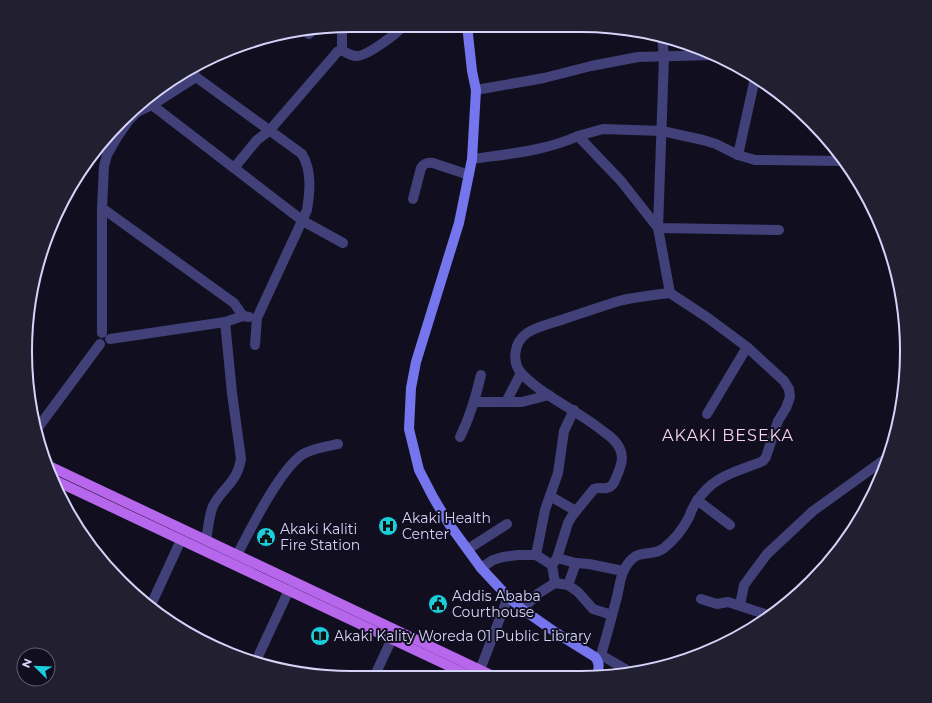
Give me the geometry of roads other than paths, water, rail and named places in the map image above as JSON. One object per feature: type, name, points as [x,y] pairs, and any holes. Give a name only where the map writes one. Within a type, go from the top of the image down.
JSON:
[{"type":"main road","points":[[468,32],[472,72],[476,90],[472,159],[457,230],[416,362],[411,388],[409,429],[419,470],[449,524],[481,568],[508,597],[522,609],[555,632],[595,657],[600,658],[598,670]]},
{"type":"main road","points":[[54,469],[206,540],[460,671]]},
{"type":"main road","points":[[60,483],[289,590],[393,635],[480,670]]},
{"type":"street","points":[[342,32],[342,50]]},
{"type":"street","points":[[342,50],[350,55],[364,55],[394,36],[396,32]]},
{"type":"street","points":[[663,43],[664,57],[658,228],[670,293]]},
{"type":"street","points":[[234,168],[257,140],[269,131],[333,56],[342,50]]},
{"type":"street","points":[[476,90],[544,78],[621,60],[648,56],[702,55]]},
{"type":"street","points":[[194,74],[196,77],[302,154],[306,162],[310,193],[307,210],[257,318],[255,345]]},
{"type":"street","points":[[144,109],[196,77]]},
{"type":"street","points":[[738,155],[754,83]]},
{"type":"street","points":[[152,105],[303,221],[343,243]]},
{"type":"street","points":[[472,159],[530,151],[603,129],[662,131],[716,144],[738,155],[755,160],[837,161]]},
{"type":"street","points":[[106,336],[102,208],[104,166],[107,155],[122,130]]},
{"type":"street","points":[[578,136],[621,180],[658,228]]},
{"type":"street","points":[[413,199],[421,168],[428,162],[469,175]]},
{"type":"street","points":[[102,208],[234,303],[239,308],[243,316]]},
{"type":"street","points":[[658,228],[779,230]]},
{"type":"street","points":[[554,583],[555,561],[568,523],[594,489],[607,489],[614,482],[622,461],[621,450],[617,443],[591,420],[549,395],[522,373],[517,364],[516,348],[521,338],[528,332],[619,301],[670,293],[708,318],[747,347],[784,381],[789,389],[790,397],[786,408],[778,421],[766,457],[763,461],[724,476],[707,489],[697,500],[681,530],[663,548],[658,551],[636,555],[623,571],[607,639],[600,658],[621,668]]},
{"type":"street","points":[[41,424],[100,344],[97,338],[100,334],[106,336],[225,322],[243,316],[257,318]]},
{"type":"street","points":[[206,540],[212,508],[240,469],[241,459],[232,393],[225,322]]},
{"type":"street","points":[[707,414],[747,347]]},
{"type":"street","points":[[506,402],[522,373]]},
{"type":"street","points":[[460,438],[466,426],[474,402],[481,374]]},
{"type":"street","points":[[474,402],[522,402],[549,395]]},
{"type":"street","points":[[536,555],[545,510],[558,473],[564,431],[574,410]]},
{"type":"street","points":[[236,555],[261,511],[294,461],[306,452],[338,444]]},
{"type":"street","points":[[740,605],[744,585],[767,554],[813,511],[880,462]]},
{"type":"street","points":[[550,496],[576,511]]},
{"type":"street","points":[[697,500],[730,525]]},
{"type":"street","points":[[468,549],[507,524]]},
{"type":"street","points":[[153,601],[181,540]]},
{"type":"street","points":[[481,568],[493,560],[503,557],[536,555],[555,561],[589,564],[623,571]]},
{"type":"street","points":[[568,585],[576,563]]},
{"type":"street","points":[[522,609],[539,593],[554,583],[568,585],[578,592],[593,609],[612,615]]},
{"type":"street","points":[[258,657],[289,590]]},
{"type":"street","points":[[480,670],[508,597]]},
{"type":"street","points":[[701,599],[717,604],[728,602],[763,613]]},
{"type":"street","points":[[377,671],[393,635]]},
{"type":"place","name":"Akaki Health Center","points":[[388,526]]},
{"type":"place","name":"Akaki Kaliti Fire Station","points":[[266,537]]},
{"type":"place","name":"Addis Ababa Courthouse","points":[[438,604]]},
{"type":"place","name":"Akaki Kality Woreda 01 Public Library","points":[[320,636]]},
{"type":"district","name":"AKAKI BESEKA","points":[[728,435]]}]
